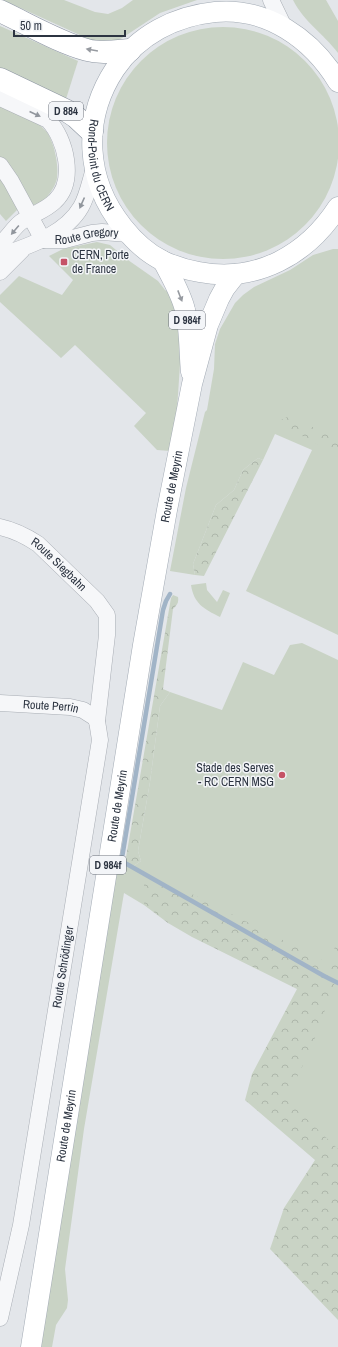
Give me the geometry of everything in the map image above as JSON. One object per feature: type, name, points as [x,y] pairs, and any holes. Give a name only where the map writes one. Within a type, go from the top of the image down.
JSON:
[{"type":"highway","points":[[0,11],[64,42],[88,50],[100,52],[130,50]]},
{"type":"highway","name":"D 884","points":[[0,79],[67,111],[92,132]]},
{"type":"main road","name":"Rond-Point du CERN","points":[[338,82],[320,56],[311,47],[284,27],[271,20],[229,6],[190,16],[172,23],[150,34],[130,50],[121,60],[105,86],[95,115],[92,132],[94,166],[105,199],[111,211],[129,234],[141,246],[163,261],[189,270],[222,275],[236,274],[258,270],[276,263],[300,249],[313,239],[338,207]]},
{"type":"main road","points":[[313,239],[338,235]]},
{"type":"main road","name":"Route de Meyrin","points":[[163,261],[179,292],[185,310],[188,323],[192,384]]},
{"type":"main road","name":"Route de Meyrin","points":[[31,1347],[143,645],[167,510],[192,384],[213,311],[225,288],[236,274]]},
{"type":"street","points":[[271,0],[284,27]]},
{"type":"street","points":[[0,98],[48,120],[58,133],[64,151],[66,170],[66,182],[60,196],[47,208],[30,216],[20,223],[0,244]]},
{"type":"street","points":[[0,165],[11,181],[43,240]]},
{"type":"street","name":"Route Gregory","points":[[0,256],[43,240],[64,225],[80,209],[94,166]]},
{"type":"street","name":"Route Gregory","points":[[43,240],[65,240],[102,232],[129,234]]},
{"type":"street","name":"Route Gregory","points":[[0,272],[26,246]]},
{"type":"street","name":"Route Siegbahn","points":[[0,527],[27,536],[38,544],[97,601],[107,615]]},
{"type":"street","name":"Route Schrödinger","points":[[0,1318],[21,1225],[100,740],[97,721],[107,635],[107,615]]},
{"type":"street","name":"Route Perrin","points":[[0,703],[70,706],[83,710],[94,717],[97,721]]},
{"type":"green space","points":[[3,0],[64,0],[95,12],[108,14],[122,8],[133,0],[197,0],[160,13],[119,40],[95,44],[82,36]]},
{"type":"green space","points":[[293,0],[326,0],[338,21],[338,53],[308,21],[297,8]]},
{"type":"green space","points":[[0,26],[78,61],[66,99],[0,71]]},
{"type":"green space","points":[[223,27],[246,29],[278,41],[297,53],[313,69],[325,88],[334,109],[337,120],[339,143],[337,166],[325,198],[313,217],[297,233],[278,245],[257,254],[246,257],[223,259],[200,257],[168,245],[149,233],[133,217],[121,198],[112,177],[109,166],[107,143],[109,120],[121,88],[133,69],[149,53],[168,41],[189,32],[200,29]]},
{"type":"green space","points":[[0,105],[36,122],[49,135],[54,147],[57,167],[57,178],[55,184],[45,199],[31,206],[0,158]]},
{"type":"green space","points":[[0,176],[19,208],[6,221],[0,214]]},
{"type":"green space","points":[[97,242],[110,245],[158,281],[165,290],[175,297],[182,331],[177,409],[170,451],[157,450],[134,426],[146,413],[75,345],[61,358],[0,302],[0,295],[19,276],[62,295],[73,280],[49,256],[63,249]]},
{"type":"green space","points":[[338,249],[338,635],[246,591],[312,450],[275,434],[263,460],[258,458],[243,470],[234,490],[216,505],[193,564],[195,575],[170,571],[186,488],[205,412],[207,410],[214,369],[215,344],[220,329],[235,303],[254,287],[290,270],[313,255]]},
{"type":"green space","points":[[292,415],[308,425],[338,435],[338,455],[276,422]]},
{"type":"green space","points":[[258,458],[263,460],[204,576],[195,575],[193,564],[216,505],[234,490],[243,470]]},
{"type":"green space","points":[[206,583],[207,590],[217,602],[223,590],[230,593],[220,617],[201,605],[192,592],[191,585]]},
{"type":"green space","points":[[173,595],[178,597],[178,601],[177,605],[173,609],[163,689],[170,692],[160,706],[150,782],[138,851],[141,861],[132,867],[125,863],[171,598]]},
{"type":"green space","points":[[302,643],[338,660],[338,1163],[272,1099],[324,976],[144,873],[144,905],[124,893],[84,1129],[65,1269],[68,1300],[67,1308],[56,1325],[52,1347],[41,1347],[119,859],[132,867],[141,861],[138,851],[150,782],[160,706],[170,692],[222,710],[243,662],[274,675],[290,645]]},
{"type":"green space","points":[[144,873],[185,897],[190,893],[328,963],[338,940],[338,974],[311,1049],[286,1099],[338,1149],[338,1320],[270,1249],[284,1208],[315,1160],[245,1100],[252,1074],[297,989],[192,937],[168,923],[144,905]]},
{"type":"waterway","points":[[170,594],[163,610],[122,858],[125,863],[338,983]]},
{"type":"place","name":"CERN, Porte de France","points":[[64,262]]},
{"type":"place","name":"Stade des Serves - RC CERN MSG","points":[[282,775]]}]
